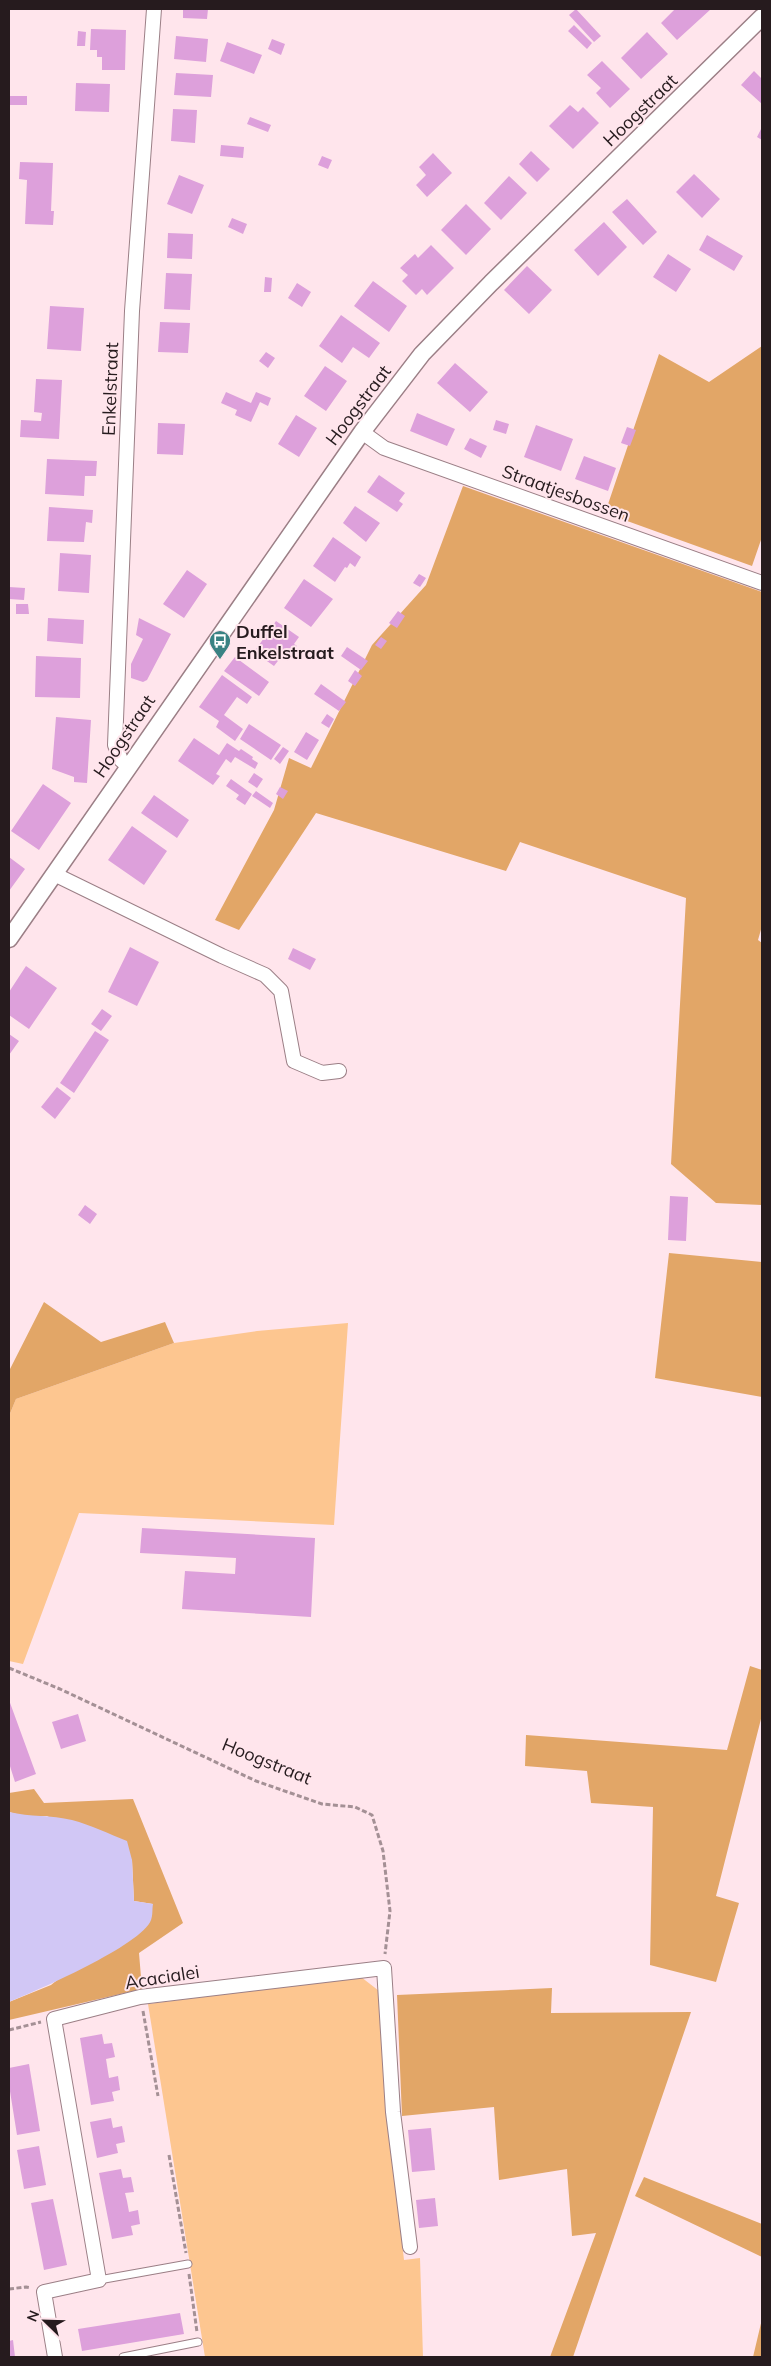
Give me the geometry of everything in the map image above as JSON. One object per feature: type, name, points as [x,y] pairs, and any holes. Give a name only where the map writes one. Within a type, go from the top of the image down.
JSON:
[{"type":"street","name":"Enkelstraat","points":[[128,766],[121,760],[114,745],[132,311],[154,9]]},
{"type":"street","name":"Hoogstraat","points":[[9,939],[362,432],[422,354],[491,282],[762,17]]},
{"type":"street","name":"Straatjesbossen","points":[[362,432],[384,448],[762,583]]},
{"type":"street","points":[[54,874],[264,975],[281,991],[294,1061],[322,1072],[339,1071]]},
{"type":"street","points":[[384,1968],[392,2112],[410,2248]]},
{"type":"street","name":"Acacialei","points":[[54,2019],[140,1997],[384,1968]]},
{"type":"street","points":[[54,2019],[99,2280],[44,2292],[55,2357]]},
{"type":"lane","points":[[99,2280],[188,2264]]},
{"type":"lane","points":[[123,2357],[198,2342]]},
{"type":"path","name":"Hoogstraat","points":[[9,1668],[60,1688],[256,1780],[322,1804],[355,1807],[372,1816],[383,1851],[390,1911],[384,1968]]},
{"type":"path","points":[[140,1997],[158,2096]]},
{"type":"path","points":[[9,2030],[54,2019]]},
{"type":"path","points":[[169,2156],[188,2264],[198,2342]]},
{"type":"path","points":[[9,2289],[26,2287],[44,2292]]},
{"type":"shaded area","points":[[762,346],[762,537],[752,566],[605,513],[659,354],[709,382]]},
{"type":"shaded area","points":[[463,486],[762,592],[762,926],[758,940],[762,943],[762,1205],[716,1203],[671,1164],[686,898],[520,842],[506,871],[316,813],[239,930],[215,920],[274,810],[289,758],[311,768],[372,645],[426,585]]},
{"type":"shaded area","points":[[669,1253],[762,1262],[762,1397],[655,1378]]},
{"type":"shaded area","points":[[44,1302],[101,1342],[165,1322],[174,1343],[16,1399],[9,1416],[9,1371]]},
{"type":"shaded area","points":[[348,1323],[334,1525],[79,1513],[23,1664],[9,1661],[9,1416],[16,1399],[174,1343],[257,1331]]},
{"type":"shaded area","points":[[750,1666],[762,1670],[762,1715],[716,1896],[739,1903],[716,1982],[650,1965],[653,1807],[591,1803],[587,1771],[525,1766],[526,1735],[727,1750]]},
{"type":"shaded area","points":[[34,1789],[44,1803],[133,1799],[183,1923],[139,1953],[142,1989],[9,2020],[9,2002],[51,1985],[153,1904],[134,1901],[132,1860],[47,1816],[27,1817],[9,1812],[9,1793]]},
{"type":"shaded area","points":[[9,1812],[72,1820],[127,1841],[132,1860],[134,1901],[153,1904],[151,1920],[129,1942],[87,1966],[9,2002]]},
{"type":"shaded area","points":[[361,1977],[383,1994],[391,2144],[404,2260],[420,2258],[423,2357],[205,2357],[148,2004]]},
{"type":"shaded area","points":[[552,1988],[551,2013],[691,2012],[573,2357],[550,2357],[596,2233],[572,2236],[567,2169],[499,2180],[494,2107],[402,2116],[397,1995]]},
{"type":"shaded area","points":[[644,2177],[762,2224],[762,2257],[635,2196]]},
{"type":"shaded area","points":[[762,2319],[762,2357],[753,2357]]},
{"type":"building","points":[[183,9],[208,9],[207,19],[183,18]]},
{"type":"building","points":[[576,9],[601,36],[594,42],[569,15]]},
{"type":"building","points":[[675,9],[711,9],[677,40],[661,23]]},
{"type":"building","points":[[574,25],[592,43],[587,49],[568,31]]},
{"type":"building","points":[[91,29],[126,30],[125,70],[102,70],[102,57],[97,57],[97,50],[90,50]]},
{"type":"building","points":[[78,31],[86,32],[85,46],[77,46]]},
{"type":"building","points":[[647,32],[668,54],[641,79],[621,58]]},
{"type":"building","points":[[176,36],[208,39],[206,62],[174,59]]},
{"type":"building","points":[[272,39],[285,44],[281,55],[268,49]]},
{"type":"building","points":[[227,42],[262,55],[254,74],[220,61]]},
{"type":"building","points":[[602,61],[630,89],[610,108],[596,93],[601,88],[587,75]]},
{"type":"building","points":[[754,71],[762,79],[762,104],[741,85]]},
{"type":"building","points":[[176,73],[213,75],[211,97],[174,95]]},
{"type":"building","points":[[76,83],[110,84],[109,112],[75,111]]},
{"type":"building","points":[[10,96],[27,96],[27,105],[10,105]]},
{"type":"building","points":[[570,105],[578,112],[583,107],[599,123],[573,149],[549,126]]},
{"type":"building","points":[[173,109],[197,110],[195,143],[171,141]]},
{"type":"building","points":[[250,117],[271,125],[268,132],[247,124]]},
{"type":"building","points":[[762,127],[762,140],[757,137]]},
{"type":"building","points":[[221,145],[244,147],[243,158],[220,156]]},
{"type":"building","points":[[531,151],[550,169],[537,182],[519,164]]},
{"type":"building","points":[[433,153],[452,173],[427,197],[416,185],[426,175],[419,167]]},
{"type":"building","points":[[322,156],[332,160],[328,169],[318,165]]},
{"type":"building","points":[[20,162],[53,163],[51,211],[54,211],[53,225],[25,224],[27,180],[19,179]]},
{"type":"building","points":[[694,174],[720,199],[702,218],[676,192]]},
{"type":"building","points":[[179,175],[204,185],[192,214],[167,204]]},
{"type":"building","points":[[509,176],[527,193],[501,220],[484,203]]},
{"type":"building","points":[[627,199],[657,232],[643,245],[612,212]]},
{"type":"building","points":[[466,204],[491,229],[466,255],[441,230]]},
{"type":"building","points":[[232,218],[247,224],[243,234],[228,227]]},
{"type":"building","points":[[604,222],[627,247],[598,276],[574,250]]},
{"type":"building","points":[[168,233],[193,234],[192,259],[167,258]]},
{"type":"building","points":[[707,235],[743,256],[734,271],[699,250]]},
{"type":"building","points":[[431,245],[454,268],[427,295],[422,289],[416,295],[402,281],[408,275],[400,268],[415,254],[418,258]]},
{"type":"building","points":[[668,254],[691,269],[676,292],[653,277]]},
{"type":"building","points":[[527,266],[552,290],[529,314],[504,290]]},
{"type":"building","points":[[166,273],[192,274],[190,310],[164,309]]},
{"type":"building","points":[[265,277],[272,278],[271,292],[264,292]]},
{"type":"building","points":[[373,281],[407,306],[389,332],[354,306]]},
{"type":"building","points":[[297,283],[311,292],[302,307],[288,298]]},
{"type":"building","points":[[50,306],[84,308],[81,351],[47,349]]},
{"type":"building","points":[[341,315],[380,343],[369,358],[353,347],[342,363],[319,346]]},
{"type":"building","points":[[160,322],[190,323],[188,353],[158,352]]},
{"type":"building","points":[[266,352],[275,358],[268,368],[259,361]]},
{"type":"building","points":[[455,363],[488,392],[470,412],[437,383]]},
{"type":"building","points":[[325,366],[347,381],[326,411],[304,396]]},
{"type":"building","points":[[36,379],[62,380],[59,439],[20,437],[21,420],[41,421],[42,413],[34,412]]},
{"type":"building","points":[[226,392],[251,403],[256,392],[271,398],[268,406],[260,402],[251,422],[235,415],[237,410],[221,403]]},
{"type":"building","points":[[417,413],[455,429],[447,446],[410,431]]},
{"type":"building","points":[[296,415],[317,428],[299,457],[278,444]]},
{"type":"building","points":[[496,420],[509,424],[506,434],[493,430]]},
{"type":"building","points":[[158,423],[185,424],[183,455],[157,454]]},
{"type":"building","points":[[536,425],[573,439],[561,471],[524,457]]},
{"type":"building","points":[[627,427],[636,430],[630,446],[621,443]]},
{"type":"building","points":[[470,438],[487,446],[481,458],[464,449]]},
{"type":"building","points":[[584,456],[616,468],[608,491],[575,479]]},
{"type":"building","points":[[47,459],[97,461],[96,476],[85,476],[84,496],[45,494]]},
{"type":"building","points":[[379,475],[405,493],[399,501],[403,504],[397,512],[367,492]]},
{"type":"building","points":[[355,506],[380,523],[366,542],[343,523]]},
{"type":"building","points":[[49,507],[93,510],[92,523],[86,522],[84,542],[47,541]]},
{"type":"building","points":[[333,537],[361,557],[355,567],[350,563],[347,568],[345,567],[335,582],[313,566]]},
{"type":"building","points":[[60,553],[91,555],[89,593],[58,591]]},
{"type":"building","points":[[187,570],[207,584],[184,618],[163,604]]},
{"type":"building","points":[[419,574],[426,578],[420,587],[413,583]]},
{"type":"building","points":[[304,579],[333,599],[311,627],[284,608]]},
{"type":"building","points":[[9,587],[25,588],[24,600],[9,599]]},
{"type":"building","points":[[16,604],[28,604],[29,614],[16,614]]},
{"type":"building","points":[[398,611],[405,616],[397,628],[389,623]]},
{"type":"building","points":[[48,618],[84,620],[83,644],[47,641]]},
{"type":"building","points":[[139,618],[171,634],[147,680],[143,682],[131,678],[131,664],[143,639],[136,635]]},
{"type":"building","points":[[276,621],[299,637],[294,644],[297,646],[287,661],[281,657],[274,666],[254,652]]},
{"type":"building","points":[[381,637],[387,641],[381,649],[375,645]]},
{"type":"building","points":[[347,647],[368,661],[361,670],[341,656]]},
{"type":"building","points":[[36,656],[81,658],[80,698],[35,697]]},
{"type":"building","points":[[235,657],[269,682],[259,696],[224,671]]},
{"type":"building","points":[[355,670],[362,676],[355,686],[348,681]]},
{"type":"building","points":[[222,675],[252,697],[247,704],[237,697],[224,715],[243,729],[235,741],[216,727],[219,721],[199,707]]},
{"type":"building","points":[[321,684],[346,702],[339,711],[314,694]]},
{"type":"building","points":[[327,714],[334,719],[329,728],[321,723]]},
{"type":"building","points":[[56,717],[91,720],[87,783],[74,782],[74,777],[52,769]]},
{"type":"building","points":[[249,724],[281,745],[271,760],[240,739]]},
{"type":"building","points":[[306,732],[319,740],[307,760],[294,752]]},
{"type":"building","points":[[194,738],[219,755],[227,743],[239,751],[241,749],[258,763],[255,769],[235,757],[231,763],[226,759],[216,774],[220,776],[213,785],[178,761]]},
{"type":"building","points":[[283,747],[289,751],[280,764],[274,759]]},
{"type":"building","points":[[254,773],[263,779],[257,788],[248,782]]},
{"type":"building","points":[[231,779],[252,794],[245,805],[236,799],[239,795],[226,786]]},
{"type":"building","points":[[43,784],[71,803],[39,850],[11,831]]},
{"type":"building","points":[[280,787],[288,791],[283,799],[276,794]]},
{"type":"building","points":[[256,791],[273,803],[270,808],[252,796]]},
{"type":"building","points":[[154,795],[189,820],[177,838],[141,813]]},
{"type":"building","points":[[132,826],[167,851],[144,885],[108,860]]},
{"type":"building","points":[[9,857],[25,869],[9,891]]},
{"type":"building","points":[[130,947],[159,962],[137,1006],[108,992]]},
{"type":"building","points":[[293,948],[316,959],[310,970],[288,959]]},
{"type":"building","points":[[26,966],[57,988],[29,1029],[9,1015],[9,992]]},
{"type":"building","points":[[102,1009],[112,1016],[101,1031],[91,1024]]},
{"type":"building","points":[[95,1031],[109,1040],[74,1093],[60,1083]]},
{"type":"building","points":[[9,1034],[19,1041],[9,1055]]},
{"type":"building","points":[[57,1087],[71,1098],[55,1119],[41,1107]]},
{"type":"building","points":[[670,1196],[688,1197],[686,1241],[668,1240]]},
{"type":"building","points":[[85,1205],[97,1214],[90,1224],[78,1215]]},
{"type":"building","points":[[142,1528],[315,1538],[311,1617],[182,1609],[185,1571],[235,1574],[236,1558],[140,1553]]},
{"type":"building","points":[[9,1700],[36,1774],[15,1782],[9,1763]]},
{"type":"building","points":[[78,1714],[86,1741],[61,1749],[52,1722]]},
{"type":"building","points":[[102,2034],[104,2044],[112,2043],[115,2057],[106,2059],[109,2078],[118,2076],[120,2090],[112,2092],[114,2101],[91,2105],[80,2038]]},
{"type":"building","points":[[29,2064],[40,2131],[17,2135],[9,2085],[9,2068]]},
{"type":"building","points":[[111,2118],[113,2128],[122,2126],[125,2142],[116,2144],[118,2153],[97,2158],[90,2122]]},
{"type":"building","points":[[431,2128],[435,2170],[412,2172],[408,2130]]},
{"type":"building","points":[[39,2146],[46,2185],[24,2189],[17,2150]]},
{"type":"building","points":[[121,2169],[123,2178],[131,2177],[134,2192],[125,2193],[129,2212],[138,2210],[140,2224],[131,2226],[133,2235],[112,2239],[99,2173]]},
{"type":"building","points":[[435,2198],[438,2226],[419,2228],[416,2200]]},
{"type":"building","points":[[53,2199],[67,2265],[44,2270],[31,2203]]},
{"type":"building","points":[[180,2313],[184,2334],[82,2351],[78,2329]]},
{"type":"building","points":[[13,2340],[15,2357],[9,2357],[9,2341]]},
{"type":"place","name":"Duffel Enkelstraat","points":[[220,660]]}]
